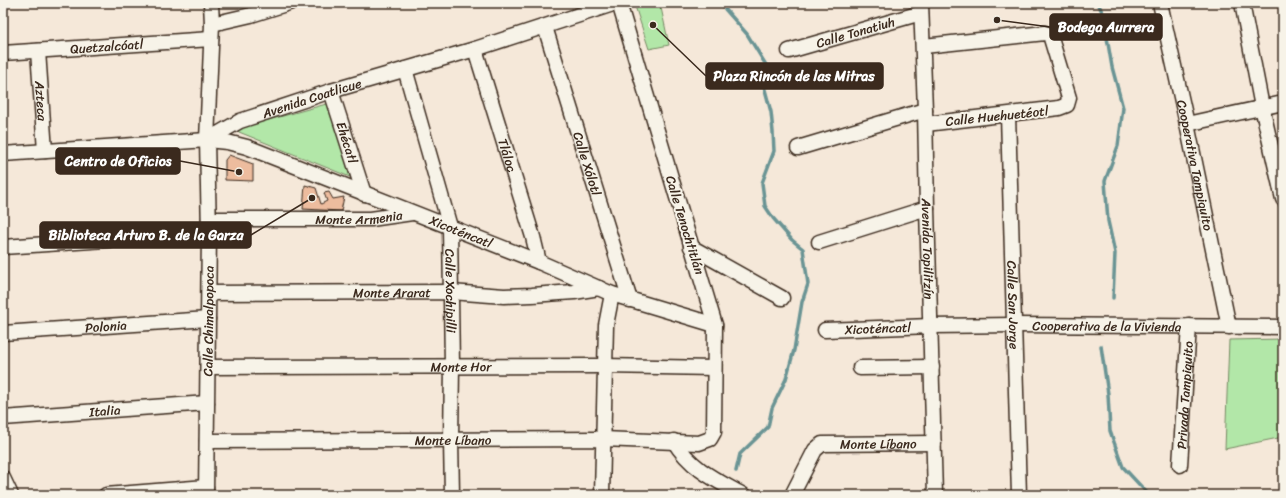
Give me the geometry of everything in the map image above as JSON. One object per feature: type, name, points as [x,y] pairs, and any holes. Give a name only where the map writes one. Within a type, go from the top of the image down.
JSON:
[{"type":"street","name":"Calle Chimalpopoca","points":[[206,491],[209,293],[208,140],[212,24],[211,3]]},
{"type":"street","points":[[212,24],[251,15],[289,3]]},
{"type":"street","name":"Avenida Coatlicue","points":[[3,154],[208,140],[240,121],[331,91],[475,49],[616,3]]},
{"type":"street","name":"Calle Tenochtitlán","points":[[619,3],[715,325],[714,432],[710,439],[699,443]]},
{"type":"street","name":"Cooperativa Tampiquito","points":[[1160,3],[1230,327]]},
{"type":"street","points":[[1242,3],[1262,107],[1283,199]]},
{"type":"street","name":"Avenida Topilitzín","points":[[921,8],[924,46],[935,495]]},
{"type":"street","name":"Calle Tonatiuh","points":[[789,51],[921,8]]},
{"type":"street","name":"Calle Xólotl","points":[[545,27],[630,300]]},
{"type":"street","name":"Calle Huehuetéotl","points":[[798,148],[926,117],[1008,115],[1059,108],[1067,104],[1069,98],[1050,35],[1041,32],[924,46]]},
{"type":"street","name":"Quetzalcóatl","points":[[3,53],[211,39]]},
{"type":"street","name":"Tláloc","points":[[475,49],[533,237],[539,262]]},
{"type":"street","name":"Azteca","points":[[38,51],[45,152]]},
{"type":"street","name":"Calle Xochipilli","points":[[405,69],[450,227],[452,495]]},
{"type":"street","name":"Ehécatl","points":[[331,91],[364,194]]},
{"type":"street","points":[[1187,124],[1283,103]]},
{"type":"street","name":"Calle San Jorge","points":[[1008,115],[1019,495]]},
{"type":"street","name":"Xicoténcatl","points":[[208,140],[238,144],[539,262],[612,294],[715,325]]},
{"type":"street","points":[[819,242],[927,208]]},
{"type":"street","name":"Monte Armenia","points":[[209,219],[371,219],[413,212]]},
{"type":"street","points":[[3,247],[209,233]]},
{"type":"street","points":[[692,247],[782,298]]},
{"type":"street","name":"Monte Ararat","points":[[209,293],[451,292],[504,296],[574,292],[599,288]]},
{"type":"street","points":[[602,495],[606,325],[612,294]]},
{"type":"street","name":"Polonia","points":[[3,333],[208,319]]},
{"type":"street","name":"Xicoténcatl","points":[[825,330],[931,326]]},
{"type":"street","name":"Cooperativa de la Vivienda","points":[[931,326],[1283,326]]},
{"type":"street","name":"Privada Tampiquito","points":[[1180,465],[1189,326]]},
{"type":"street","name":"Monte Hor","points":[[208,367],[604,366],[714,368]]},
{"type":"street","points":[[860,368],[932,368]]},
{"type":"street","name":"Italia","points":[[3,418],[207,403]]},
{"type":"street","name":"Monte Líbano","points":[[207,441],[603,439],[699,443]]},
{"type":"street","points":[[674,441],[686,458],[710,478],[743,495]]},
{"type":"street","name":"Monte Líbano","points":[[792,495],[815,450],[822,444],[934,443]]},
{"type":"street","points":[[3,478],[11,495]]},
{"type":"street","points":[[106,495],[206,491]]},
{"type":"green space","points":[[634,3],[660,3],[669,45],[649,49]]},
{"type":"green space","points":[[330,103],[350,177],[239,132],[236,129]]},
{"type":"green space","points":[[1283,339],[1283,437],[1225,449],[1229,340]]},
{"type":"building","points":[[229,155],[253,164],[253,181],[225,180],[225,160]]},
{"type":"building","points":[[305,185],[316,188],[321,204],[327,201],[324,193],[329,192],[333,199],[344,197],[341,211],[303,209]]},
{"type":"waterway","points":[[722,3],[725,9],[747,34],[766,65],[764,86],[771,112],[774,151],[762,183],[765,206],[792,240],[803,249],[808,284],[802,302],[794,350],[786,379],[772,408],[768,427],[740,454],[736,471]]},
{"type":"waterway","points":[[1098,3],[1103,14],[1112,67],[1123,108],[1118,146],[1105,181],[1108,221],[1115,253],[1113,298]]},
{"type":"waterway","points":[[1101,346],[1108,394],[1110,431],[1123,467],[1149,495]]},
{"type":"place","name":"Bodega Aurrera","points":[[997,20]]},
{"type":"place","name":"Plaza Rincón de las Mitras","points":[[653,25]]},
{"type":"place","name":"Centro de Oficios","points":[[239,172]]},
{"type":"place","name":"Biblioteca Arturo B. de la Garza","points":[[312,198]]}]
